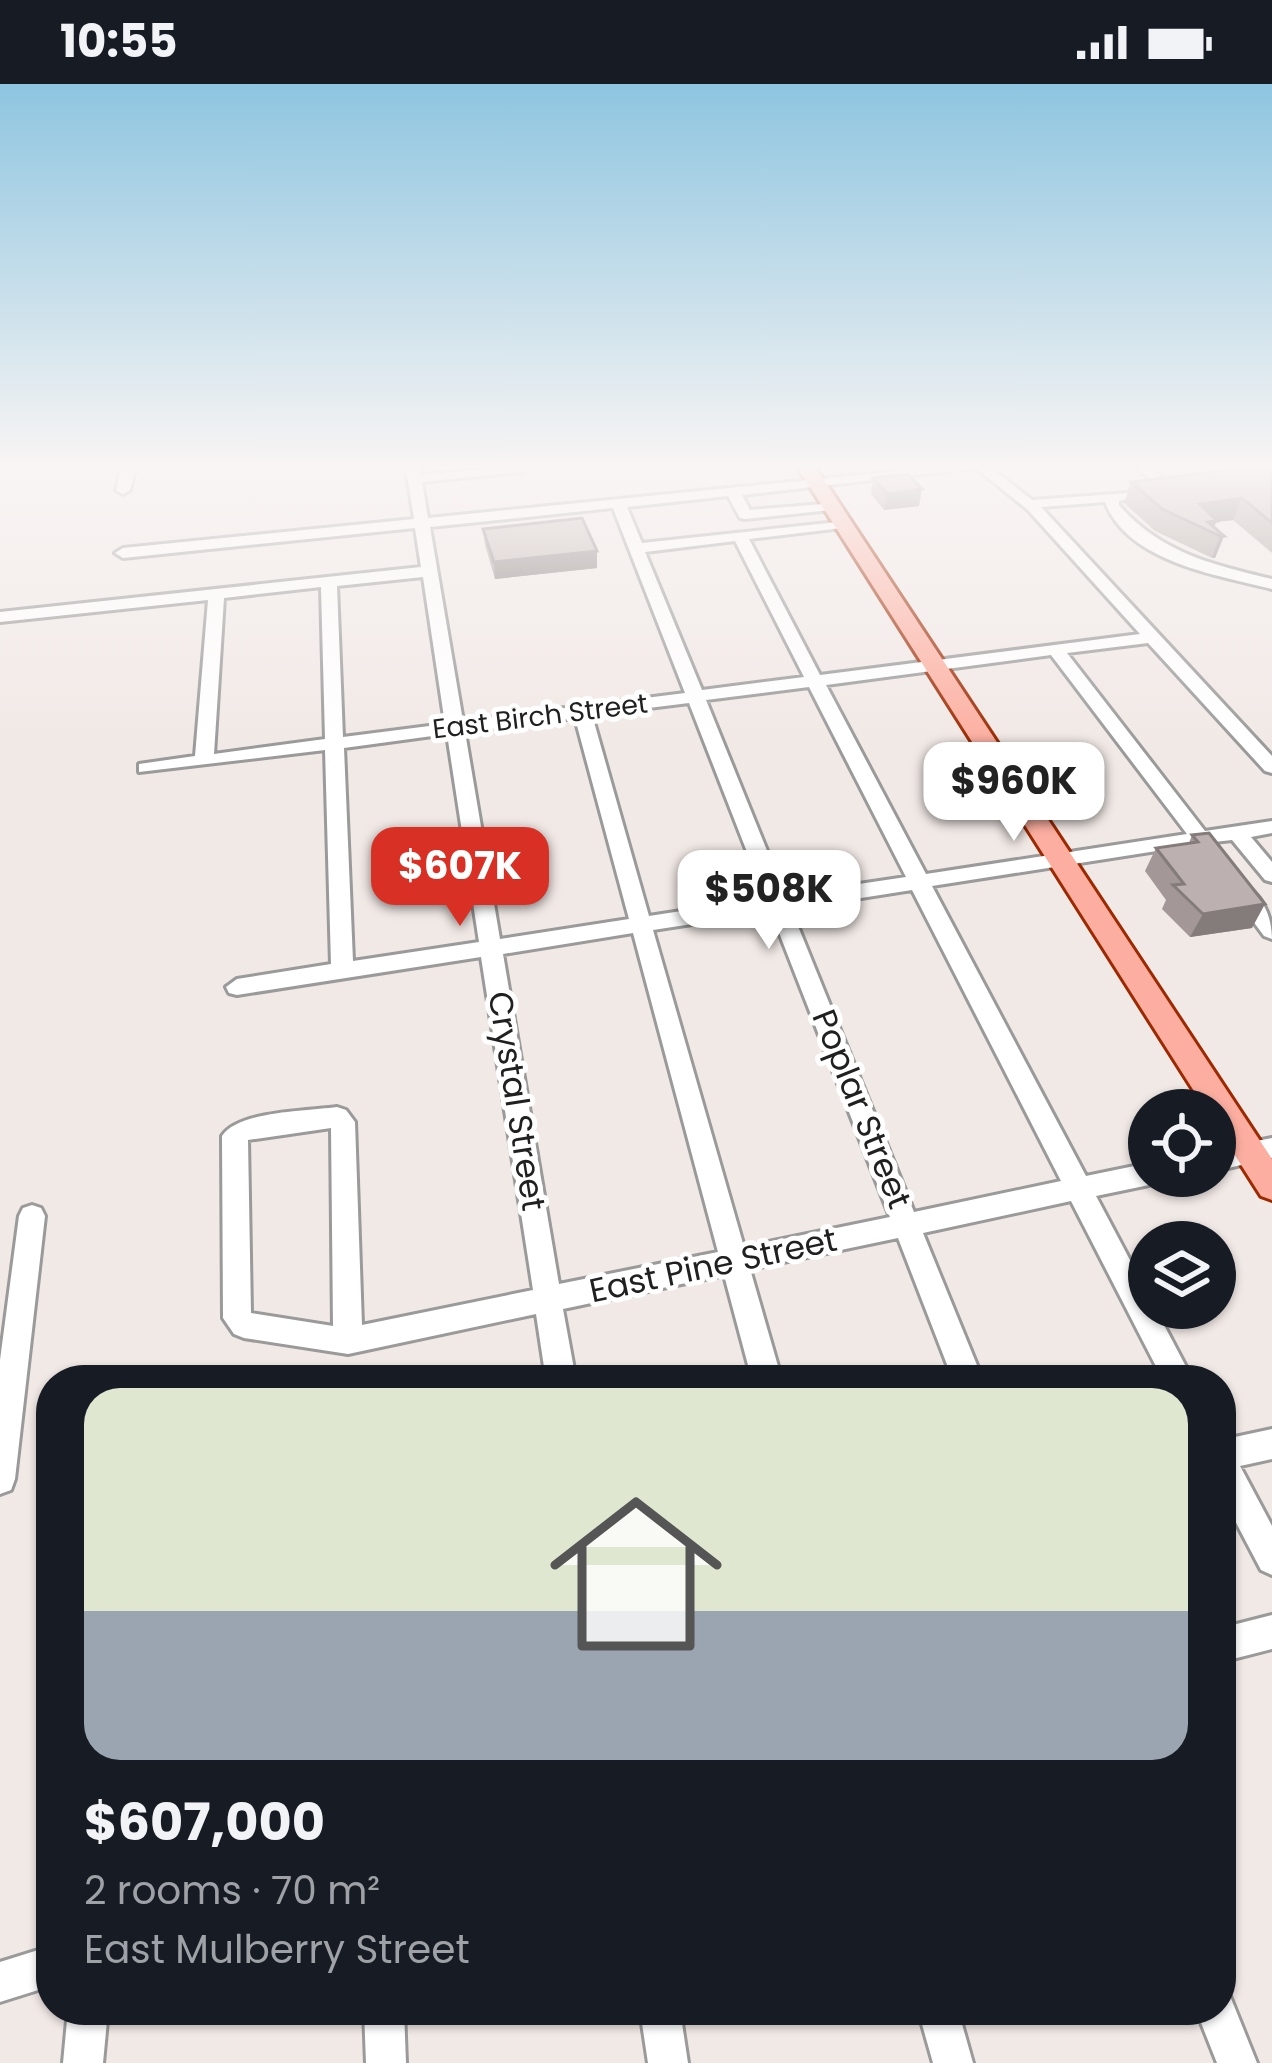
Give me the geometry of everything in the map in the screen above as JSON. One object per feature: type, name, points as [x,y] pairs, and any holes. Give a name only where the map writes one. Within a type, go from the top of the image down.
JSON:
[{"type":"main road","points":[[866,560],[1058,860],[1261,1150],[1272,1186]]},
{"type":"street","name":"Crystal Street","points":[[430,560],[559,1365]]},
{"type":"street","name":"Poplar Street","points":[[643,560],[962,1365]]},
{"type":"street","points":[[753,560],[1170,1365]]},
{"type":"street","points":[[1082,560],[1272,767]]},
{"type":"street","points":[[1176,560],[1272,584]]},
{"type":"street","points":[[0,617],[432,571]]},
{"type":"street","points":[[329,582],[342,971]]},
{"type":"street","points":[[204,760],[216,594]]},
{"type":"street","name":"East Birch Street","points":[[146,768],[1153,637]]},
{"type":"street","points":[[1056,650],[1272,931]]},
{"type":"street","points":[[582,711],[763,1365]]},
{"type":"street","points":[[237,988],[1272,827]]},
{"type":"street","points":[[1237,833],[1272,875]]},
{"type":"street","points":[[337,1117],[343,1122],[348,1341],[244,1325],[237,1318],[236,1136],[243,1130],[337,1117]]},
{"type":"street","name":"East Pine Street","points":[[348,1341],[1128,1178]]},
{"type":"street","points":[[0,1479],[32,1216]]},
{"type":"street","points":[[1236,1454],[1272,1444]]},
{"type":"street","points":[[1236,1488],[1272,1559]]},
{"type":"street","points":[[1236,1641],[1272,1631]]},
{"type":"street","points":[[0,1982],[36,1971]]},
{"type":"street","points":[[83,2063],[87,2025]]},
{"type":"street","points":[[385,2025],[386,2063]]},
{"type":"street","points":[[662,2025],[668,2063]]},
{"type":"street","points":[[942,2025],[953,2063]]},
{"type":"street","points":[[1222,2025],[1237,2063]]},
{"type":"building","points":[[1209,833],[1265,904],[1203,914],[1173,885],[1184,884],[1156,848],[1198,842],[1192,835]]}]
